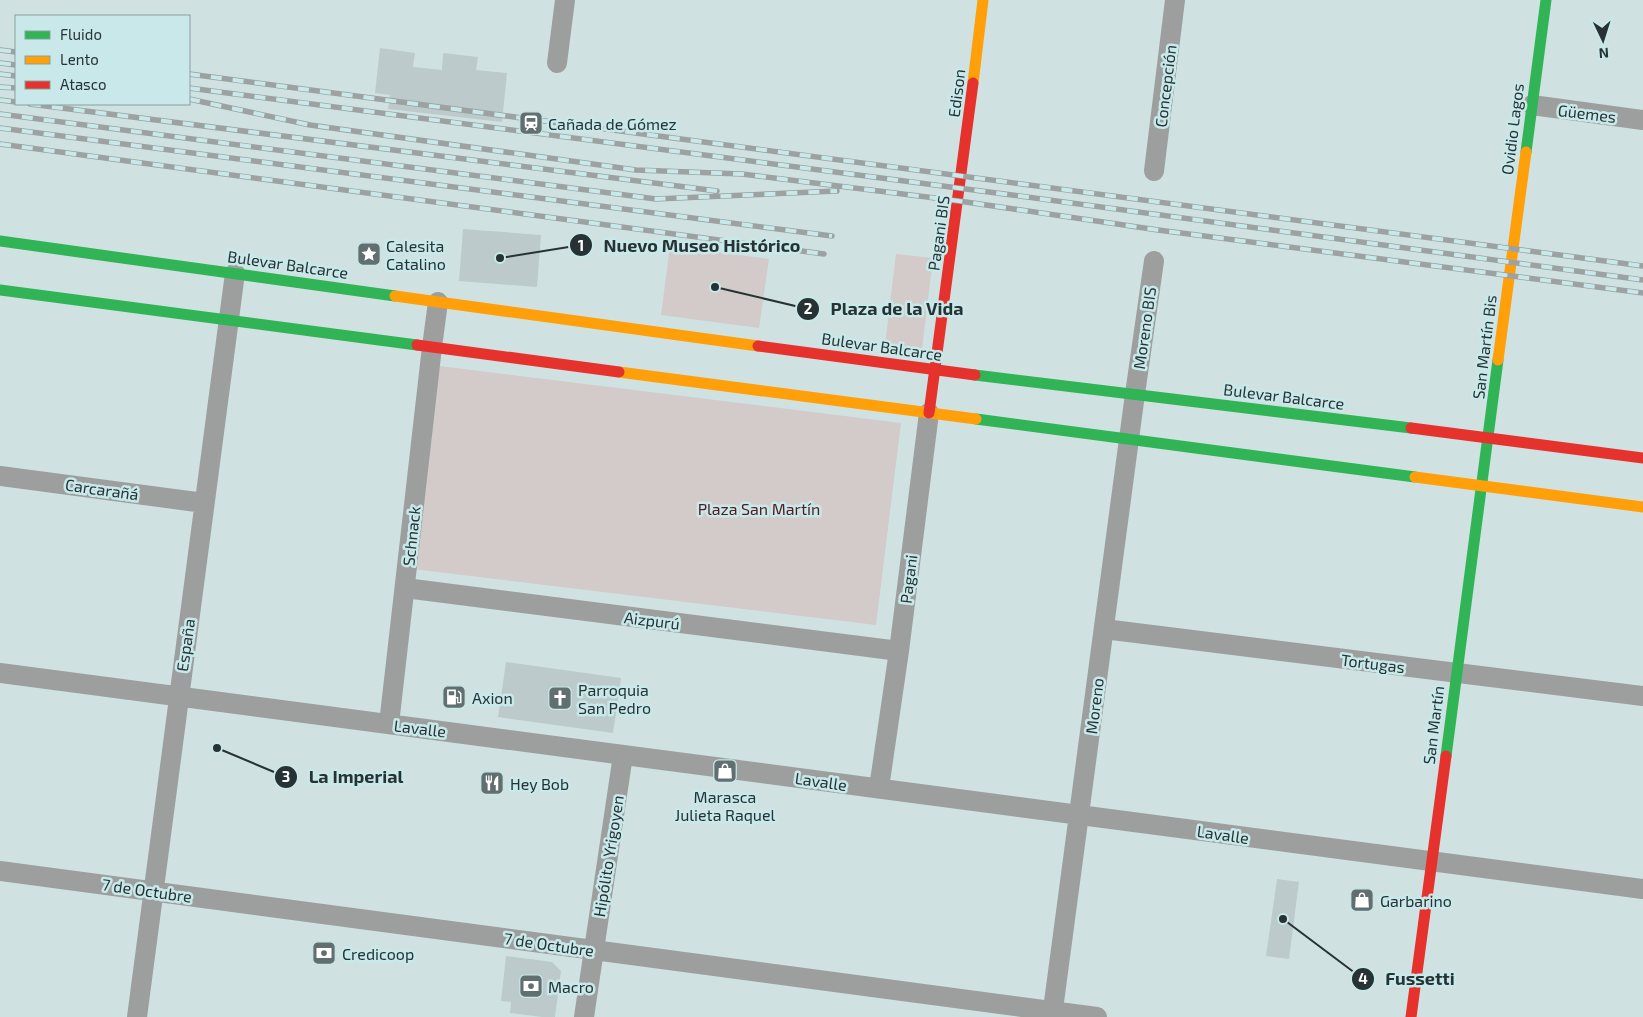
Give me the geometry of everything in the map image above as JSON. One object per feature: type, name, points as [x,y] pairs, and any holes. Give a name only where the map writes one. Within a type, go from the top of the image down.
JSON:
[{"type":"main road","name":"Edison","points":[[960,189],[983,0]]},
{"type":"main road","name":"Ovidio Lagos","points":[[1512,262],[1546,0]]},
{"type":"main road","name":"Pagani BIS","points":[[935,370],[960,189]]},
{"type":"main road","name":"Bulevar Balcarce","points":[[0,241],[935,370],[1488,437],[1643,458]]},
{"type":"main road","name":"San Martín Bis","points":[[1488,437],[1512,262]]},
{"type":"main road","points":[[0,290],[1643,507]]},
{"type":"main road","name":"Pagani","points":[[929,413],[935,370]]},
{"type":"main road","name":"San Martín","points":[[1411,1017],[1488,437]]},
{"type":"street","points":[[557,63],[564,0]]},
{"type":"street","name":"Concepción","points":[[1154,171],[1175,0]]},
{"type":"street","name":"Güemes","points":[[1532,106],[1643,120]]},
{"type":"street","name":"Moreno BIS","points":[[1134,394],[1154,261]]},
{"type":"street","name":"España","points":[[137,1017],[234,273]]},
{"type":"street","name":"Schnack","points":[[389,724],[438,302]]},
{"type":"street","name":"Moreno","points":[[1053,1014],[1134,394]]},
{"type":"street","name":"Pagani","points":[[879,788],[900,651],[929,413]]},
{"type":"street","name":"Carcarañá","points":[[0,476],[204,503]]},
{"type":"street","name":"Aizpurú","points":[[405,588],[900,651]]},
{"type":"street","name":"Tortugas","points":[[1104,629],[1643,696]]},
{"type":"street","name":"Lavalle","points":[[0,672],[1643,889]]},
{"type":"street","name":"Hipólito Yrigoyen","points":[[584,1017],[623,755]]},
{"type":"street","name":"7 de Octubre","points":[[0,871],[594,950],[1053,1014],[1097,1017]]},
{"type":"green space","points":[[670,246],[769,259],[759,328],[661,315]]},
{"type":"green space","points":[[896,254],[933,258],[922,349],[885,345]]},
{"type":"green space","name":"Plaza San Martín","points":[[439,366],[901,423],[876,625],[413,569]]},
{"type":"building","points":[[380,48],[415,53],[413,67],[442,70],[443,53],[478,57],[476,70],[507,73],[502,122],[388,109],[390,95],[375,93]]},
{"type":"building","points":[[463,229],[541,235],[537,287],[459,281]]},
{"type":"building","name":"Parroquia San Pedro","points":[[506,662],[621,678],[613,733],[498,717]]},
{"type":"building","points":[[1277,879],[1299,882],[1289,959],[1266,956]]},
{"type":"building","name":"Macro","points":[[506,956],[552,962],[561,971],[555,1017],[510,1013],[511,1002],[501,1001]]},
{"type":"railway","points":[[0,50],[15,52]]},
{"type":"railway","points":[[0,63],[15,65]]},
{"type":"railway","points":[[0,74],[15,76]]},
{"type":"railway","points":[[190,74],[1643,266]]},
{"type":"railway","points":[[0,87],[15,88]]},
{"type":"railway","points":[[190,88],[1012,195],[1643,280]]},
{"type":"railway","points":[[190,99],[310,125],[636,170],[742,174],[959,201],[1158,230],[1643,293]]},
{"type":"railway","points":[[0,100],[15,102]]},
{"type":"railway","points":[[38,105],[717,191]]},
{"type":"railway","points":[[0,114],[656,199],[837,191]]},
{"type":"railway","points":[[0,128],[832,236]]},
{"type":"railway","points":[[0,144],[824,254]]},
{"type":"traffic: fast","points":[[1526,152],[1546,0]]},
{"type":"traffic: fast","points":[[0,241],[395,296]]},
{"type":"traffic: fast","points":[[0,290],[417,345]]},
{"type":"traffic: fast","points":[[1446,756],[1498,360]]},
{"type":"traffic: fast","points":[[975,375],[1411,428]]},
{"type":"traffic: fast","points":[[976,419],[1415,477]]},
{"type":"traffic: slow","points":[[973,83],[983,0]]},
{"type":"traffic: slow","points":[[1498,360],[1526,152]]},
{"type":"traffic: slow","points":[[395,296],[758,346]]},
{"type":"traffic: slow","points":[[619,372],[976,419]]},
{"type":"traffic: slow","points":[[1415,477],[1643,507]]},
{"type":"traffic: jam","points":[[929,413],[973,83]]},
{"type":"traffic: jam","points":[[417,345],[619,372]]},
{"type":"traffic: jam","points":[[758,346],[975,375]]},
{"type":"traffic: jam","points":[[1411,428],[1643,458]]},
{"type":"traffic: jam","points":[[1411,1017],[1446,756]]},
{"type":"place","name":"Cañada de Gómez","points":[[531,123]]},
{"type":"place","name":"Calesita Catalino","points":[[369,254]]},
{"type":"place","name":"Nuevo Museo Histórico","points":[[500,258]]},
{"type":"place","name":"Plaza de la Vida","points":[[715,287]]},
{"type":"place","name":"Axion","points":[[454,697]]},
{"type":"place","name":"Parroquia San Pedro","points":[[560,698]]},
{"type":"place","name":"La Imperial","points":[[217,748]]},
{"type":"place","name":"Marasca Julieta Raquel","points":[[725,771]]},
{"type":"place","name":"Hey Bob","points":[[492,783]]},
{"type":"place","name":"Garbarino","points":[[1362,900]]},
{"type":"place","name":"Fussetti","points":[[1283,919]]},
{"type":"place","name":"Credicoop","points":[[324,953]]},
{"type":"place","name":"Macro","points":[[531,986]]}]
